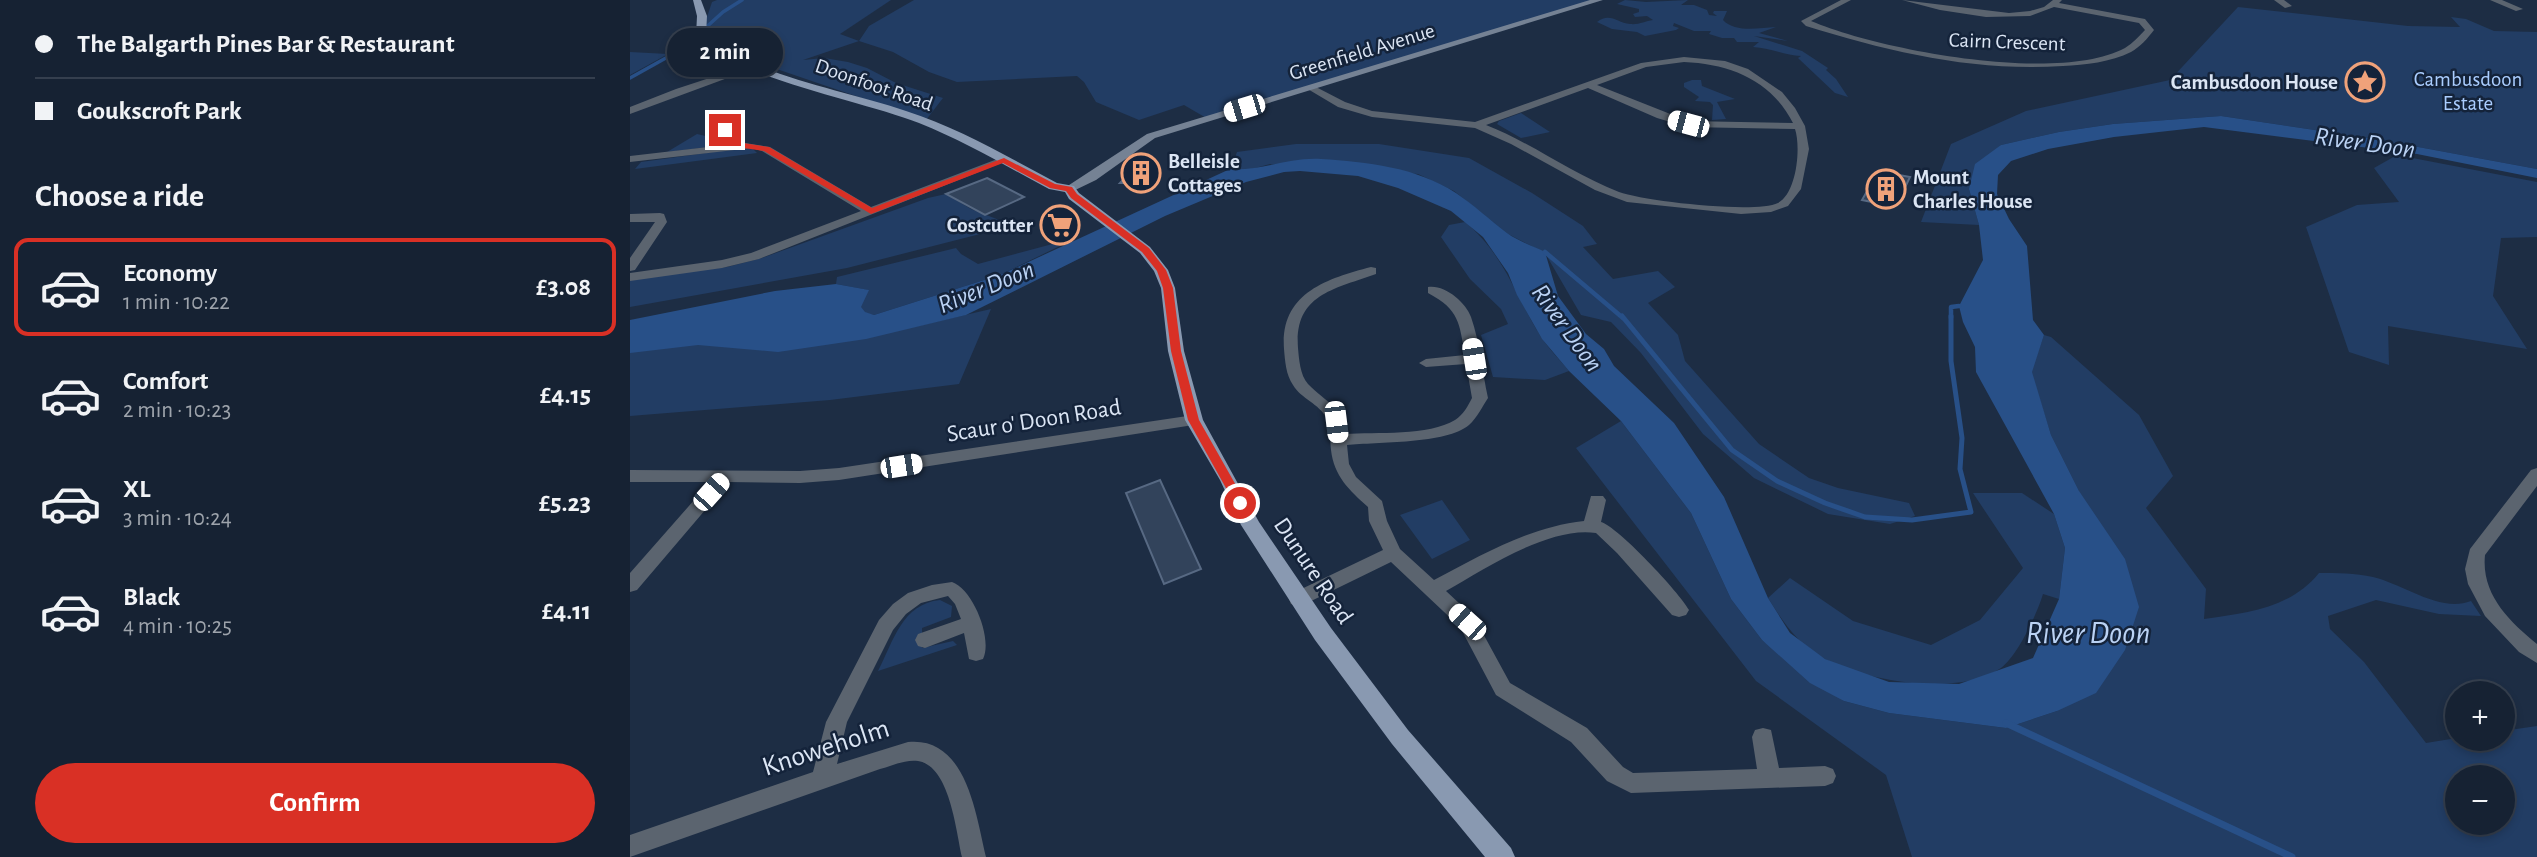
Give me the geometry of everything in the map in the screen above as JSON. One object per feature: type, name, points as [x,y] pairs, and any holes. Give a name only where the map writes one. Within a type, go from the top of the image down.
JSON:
[{"type":"main road","name":"Doonfoot Road","points":[[696,0],[702,16],[701,33],[708,45],[755,66],[925,121],[1052,186],[1069,189]]},
{"type":"main road","name":"Dunure Road","points":[[1069,189],[1074,196],[1146,250],[1161,270],[1168,288],[1176,351],[1194,420],[1229,480],[1251,525],[1298,598],[1408,746],[1502,857]]},
{"type":"street","name":"Greenfield Avenue","points":[[1069,189],[1108,168],[1131,148],[1152,136],[1599,0]]},
{"type":"street","name":"Cairn Crescent","points":[[1847,0],[1805,21],[1894,49],[1979,62],[2042,64],[2105,56],[2127,50],[2150,30],[2141,21],[2057,2]]},
{"type":"street","points":[[1906,0],[1966,14],[2023,13],[2057,2]]},
{"type":"street","points":[[2494,0],[2519,9]]},
{"type":"street","points":[[1311,88],[1354,111],[1378,116],[1476,125],[1617,195],[1642,201],[1744,211],[1781,205],[1791,197],[1798,184],[1804,143],[1800,126],[1787,103],[1773,89],[1747,73],[1705,60],[1662,61],[1476,125]]},
{"type":"street","points":[[630,111],[679,91],[755,66]]},
{"type":"street","points":[[1588,85],[1661,116],[1688,124],[1800,126]]},
{"type":"street","points":[[711,127],[738,134],[740,145]]},
{"type":"street","points":[[630,160],[740,145],[766,149],[871,212]]},
{"type":"street","points":[[630,277],[722,264],[755,256],[1004,160]]},
{"type":"street","points":[[630,218],[660,217],[661,222],[630,267]]},
{"type":"street","points":[[1371,271],[1317,291],[1303,302],[1294,316],[1290,336],[1292,363],[1300,385],[1327,405],[1336,422],[1341,464],[1350,481],[1376,505],[1378,521],[1393,553],[1467,622],[1503,689],[1579,735],[1615,774],[1631,783],[1825,776]]},
{"type":"street","points":[[1338,440],[1427,433],[1461,424],[1480,398],[1464,315],[1450,299],[1433,290]]},
{"type":"street","points":[[1426,363],[1474,359]]},
{"type":"street","name":"Scaur o' Doon Road","points":[[630,477],[800,477],[874,470],[1194,420]]},
{"type":"street","points":[[2537,474],[2476,554],[2473,566],[2487,602],[2503,624],[2537,655]]},
{"type":"street","points":[[630,585],[726,475]]},
{"type":"street","points":[[1591,526],[1597,500]]},
{"type":"street","points":[[1433,589],[1516,545],[1569,527],[1591,526],[1601,528],[1623,548],[1679,610]]},
{"type":"street","points":[[1298,598],[1393,553]]},
{"type":"street","points":[[822,779],[837,723],[896,610],[917,596],[952,589],[960,593],[968,610],[976,653]]},
{"type":"street","points":[[925,640],[970,623]]},
{"type":"street","points":[[1763,737],[1770,778]]},
{"type":"street","name":"Knoweholm","points":[[630,846],[880,759],[916,750],[938,756],[951,772],[974,857]]},
{"type":"green space","points":[[891,0],[840,34],[859,41],[803,60],[824,58],[848,62],[867,68],[896,83],[943,98],[926,120],[762,64],[781,57],[773,55],[756,62],[720,49],[705,23],[712,2]]},
{"type":"green space","points":[[914,0],[1599,0],[1208,119],[1184,105],[1139,120],[1096,102],[1084,82],[1077,76],[957,82],[929,72],[893,52],[859,41],[869,26]]},
{"type":"green space","points":[[1625,0],[1688,0],[1681,5],[1694,5],[1707,10],[1709,15],[1717,16],[1714,11],[1727,11],[1723,20],[1734,27],[1776,27],[1759,33],[1788,41],[1754,36],[1802,51],[1828,68],[1826,70],[1848,97],[1835,93],[1798,58],[1801,56],[1753,47],[1759,42],[1737,42],[1734,38],[1709,34],[1711,31],[1694,31],[1674,23],[1673,26],[1679,28],[1676,30],[1645,36],[1637,32],[1612,29],[1597,22],[1606,18],[1633,24],[1653,20],[1647,16],[1635,17],[1633,14],[1639,12],[1639,9],[1617,4]]},
{"type":"green space","name":"Cambusdoon Estate","points":[[2238,7],[2408,26],[2460,27],[2451,17],[2466,19],[2494,31],[2537,32],[2537,169],[2375,139],[2221,116],[2113,124],[2001,145],[1969,189],[1979,225],[1921,222],[1951,144],[2026,111],[2170,80]]},
{"type":"green space","points":[[630,52],[668,54],[630,75]]},
{"type":"green space","points":[[1701,80],[1702,86],[1735,99],[1717,102],[1726,119],[1712,120],[1713,105],[1710,102],[1695,101],[1699,97],[1684,87],[1684,83]]},
{"type":"green space","points":[[1521,113],[1550,132],[1521,138],[1497,124]]},
{"type":"green space","points":[[697,134],[731,142],[726,145],[667,152]]},
{"type":"green space","points":[[1296,144],[1379,144],[1469,158],[1532,193],[1583,226],[1597,244],[1583,247],[1613,279],[1658,271],[1675,287],[1648,303],[1678,335],[1685,361],[1759,444],[1809,478],[1838,488],[1909,503],[1915,516],[1890,524],[1828,514],[1754,478],[1703,434],[1641,353],[1611,322],[1581,315],[1545,253],[1508,234],[1454,191],[1418,174],[1270,164],[1248,170],[1231,169],[1237,152]]},
{"type":"green space","points":[[753,149],[757,153],[635,169],[641,162]]},
{"type":"green space","points":[[2397,155],[2537,182],[2537,237],[2501,238],[2493,296],[2527,349],[2388,326],[2389,365],[2349,352],[2306,227],[2357,205],[2399,202],[2374,168]]},
{"type":"green space","points":[[946,194],[971,209],[1012,225],[987,232],[980,225],[957,219],[984,233],[847,268],[630,307],[630,278],[727,267],[762,258],[928,198]]},
{"type":"green space","points":[[1465,222],[1490,248],[1541,337],[1569,371],[1545,380],[1493,377],[1481,335],[1508,324],[1501,309],[1470,279],[1441,237],[1449,225]]},
{"type":"green space","points":[[1060,242],[1064,244],[1000,275],[874,315],[865,313],[860,307],[868,290],[836,284],[837,277],[956,248],[978,264]]},
{"type":"green space","points":[[991,309],[959,384],[830,400],[630,416],[630,344],[909,328]]},
{"type":"green space","points":[[2044,335],[2051,337],[2139,415],[2173,476],[2146,508],[2206,589],[2204,619],[2252,611],[2282,601],[2308,585],[2319,573],[2373,577],[2434,601],[2459,604],[2471,601],[2481,616],[2439,614],[2376,600],[2328,616],[2330,629],[2364,662],[2426,743],[2445,740],[2445,751],[2515,751],[2515,729],[2537,726],[2537,857],[1912,857],[1886,775],[1756,681],[1576,448],[1621,421],[1691,513],[1731,599],[1762,640],[1844,701],[1889,713],[2006,728],[2057,711],[2079,491],[2051,435],[2031,372]]},
{"type":"green space","points":[[1973,493],[2022,493],[2054,514],[2065,548],[2059,599],[2043,594],[2032,623],[2001,668],[1983,677],[1938,684],[1889,680],[1865,674],[1825,659],[1807,647],[1786,624],[1768,598],[1790,578],[1853,621],[1931,645],[1980,620],[2023,568]]},
{"type":"green space","points":[[1442,500],[1470,540],[1432,559],[1400,515]]},
{"type":"green space","points":[[940,600],[952,606],[951,617],[922,628],[922,648],[953,641],[957,645],[878,671],[908,616],[927,603]]},
{"type":"water","name":"River Doon","points":[[2221,116],[2375,139],[2537,169],[2537,178],[2417,154],[2204,127],[2114,137],[2048,149],[2011,161],[1998,175],[1997,194],[2027,246],[2033,320],[2044,335],[2032,372],[2051,435],[2079,491],[2125,559],[2139,607],[2125,650],[2096,693],[2057,711],[2006,728],[1889,713],[1844,701],[1810,683],[1762,640],[1731,599],[1691,513],[1621,421],[1569,371],[1542,339],[1508,273],[1483,237],[1451,211],[1398,188],[1358,176],[1300,171],[1284,172],[1246,182],[1165,216],[966,315],[866,339],[778,352],[698,345],[630,353],[630,320],[775,291],[836,284],[869,290],[861,307],[865,312],[874,315],[1000,275],[1230,169],[1309,159],[1391,167],[1441,184],[1469,202],[1511,236],[1545,252],[1558,296],[1586,334],[1604,349],[1614,366],[1674,423],[1724,497],[1768,598],[1790,633],[1825,659],[1889,682],[1959,684],[2033,658],[2059,599],[2065,548],[2054,514],[1976,372],[1975,347],[1959,306],[1983,260],[1979,225],[1969,189],[1975,164],[2001,145],[2059,132],[2113,124]]},
{"type":"building","name":"Belleisle Cottages","points":[[1135,167],[1152,168],[1139,183],[1120,183]]},
{"type":"building","name":"Mount Charles House","points":[[1888,173],[1910,177],[1898,202],[1879,198],[1877,203],[1862,200],[1874,179],[1884,181]]},
{"type":"building","points":[[987,178],[1024,197],[985,215],[946,194]]},
{"type":"building","points":[[1160,480],[1201,569],[1164,584],[1126,493]]},
{"type":"waterway","points":[[630,78],[682,49],[723,12],[742,0]]},
{"type":"waterway","points":[[1545,252],[1623,318]]},
{"type":"waterway","points":[[1622,316],[1732,450],[1777,481],[1825,503],[1865,517],[1912,520],[1971,512],[1960,469],[1962,438],[1951,361],[1951,307],[1959,306]]},
{"type":"waterway","points":[[2006,723],[2292,857]]},
{"type":"place","name":"Cambusdoon House","points":[[2365,82]]},
{"type":"place","name":"Belleisle Cottages","points":[[1141,173]]},
{"type":"place","name":"Mount Charles House","points":[[1886,189]]},
{"type":"place","name":"Costcutter","points":[[1060,225]]},
{"type":"route","points":[[725,130],[738,134],[740,145],[766,149],[871,212],[1004,160],[1052,186],[1069,189],[1074,196],[1146,250],[1161,270],[1168,288],[1184,389],[1194,420],[1240,503]]}]
